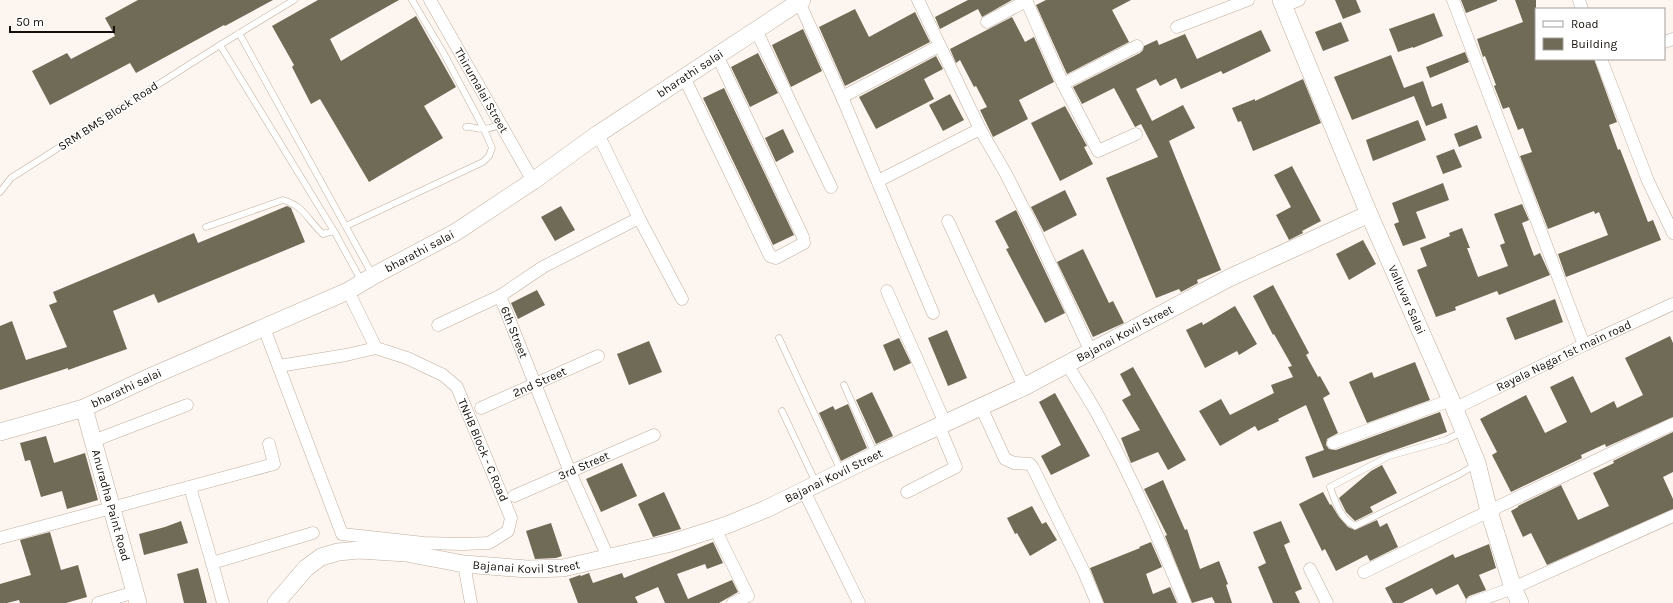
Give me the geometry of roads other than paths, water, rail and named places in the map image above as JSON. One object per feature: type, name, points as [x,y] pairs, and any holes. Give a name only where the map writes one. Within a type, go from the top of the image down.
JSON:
[{"type":"street","name":"Thirumalai Street","points":[[430,0],[533,181]]},
{"type":"street","points":[[918,0],[980,129],[1006,174],[1033,227],[1091,352]]},
{"type":"street","points":[[1177,27],[1248,0]]},
{"type":"street","points":[[1453,0],[1584,345]]},
{"type":"street","points":[[801,1],[933,313]]},
{"type":"street","name":"bharathi salai","points":[[0,432],[84,408],[152,376],[348,291],[456,232],[533,181],[598,134],[801,1]]},
{"type":"street","points":[[987,22],[1029,1],[1063,84],[1098,152],[1136,134]]},
{"type":"street","name":"Valluvar Salai","points":[[1288,2],[1369,214],[1453,404],[1477,463],[1489,511],[1517,595]]},
{"type":"street","points":[[756,30],[831,187]]},
{"type":"street","points":[[842,97],[940,46]]},
{"type":"street","points":[[1063,84],[1137,46]]},
{"type":"street","points":[[684,77],[770,256],[776,258],[804,244],[803,237],[717,55]]},
{"type":"street","points":[[1602,60],[1648,181],[1673,233]]},
{"type":"street","points":[[878,181],[980,129]]},
{"type":"street","points":[[598,134],[639,218],[682,299]]},
{"type":"street","name":"Bajanai Kovil Street","points":[[276,603],[306,568],[321,557],[338,552],[359,550],[406,553],[464,564],[526,569],[563,568],[671,543],[715,529],[766,509],[876,455],[981,407],[1091,352],[1229,278],[1369,214]]},
{"type":"street","name":"6th Street","points":[[608,557],[570,472],[500,296],[543,267],[639,218]]},
{"type":"street","points":[[948,221],[1024,386]]},
{"type":"street","points":[[887,290],[942,425],[956,467],[907,492]]},
{"type":"street","points":[[264,328],[279,366],[346,355],[376,348],[348,291]]},
{"type":"street","points":[[438,325],[500,296]]},
{"type":"street","name":"Rayala Nagar 1st main road","points":[[1333,443],[1453,404],[1673,304]]},
{"type":"street","name":"TNHB Block - C Road","points":[[279,366],[342,534],[424,543],[489,543],[508,531],[511,518],[457,387],[437,372],[407,358],[376,348]]},
{"type":"street","name":"2nd Street","points":[[482,408],[598,356]]},
{"type":"street","points":[[1067,364],[1101,420],[1123,464],[1161,544],[1185,603]]},
{"type":"street","points":[[93,441],[187,405]]},
{"type":"street","points":[[981,407],[1005,459],[1014,463],[1030,464],[1033,468],[1083,570],[1097,603]]},
{"type":"street","name":"Anuradha Paint Road","points":[[84,408],[136,598]]},
{"type":"street","points":[[1364,572],[1673,424]]},
{"type":"street","name":"3rd Street","points":[[514,496],[654,435]]},
{"type":"street","points":[[0,538],[274,464],[270,444]]},
{"type":"street","points":[[190,487],[223,603]]},
{"type":"street","points":[[810,488],[859,603]]},
{"type":"street","points":[[1472,603],[1517,595],[1673,516]]},
{"type":"street","points":[[715,529],[748,596],[733,603]]},
{"type":"street","points":[[212,563],[313,534]]},
{"type":"street","points":[[464,564],[471,603]]},
{"type":"street","points":[[1310,569],[1327,603]]},
{"type":"street","points":[[98,603],[136,598]]},
{"type":"lane","name":"SRM BMS Block Road","points":[[0,192],[11,178],[239,33],[294,0]]},
{"type":"lane","points":[[346,226],[483,162],[489,156],[492,148],[484,129],[412,0]]},
{"type":"lane","points":[[239,33],[346,226],[368,279]]},
{"type":"lane","points":[[220,45],[334,231],[368,279]]},
{"type":"lane","points":[[466,127],[469,126],[484,129],[501,124]]},
{"type":"lane","points":[[206,227],[284,200],[300,207],[316,228],[323,234],[334,231]]},
{"type":"lane","points":[[779,338],[842,472]]},
{"type":"lane","points":[[844,385],[876,455]]},
{"type":"lane","points":[[782,411],[810,488]]},
{"type":"lane","points":[[1464,431],[1446,440],[1389,456],[1330,487],[1336,502],[1349,524],[1355,526],[1460,474],[1477,463]]}]
